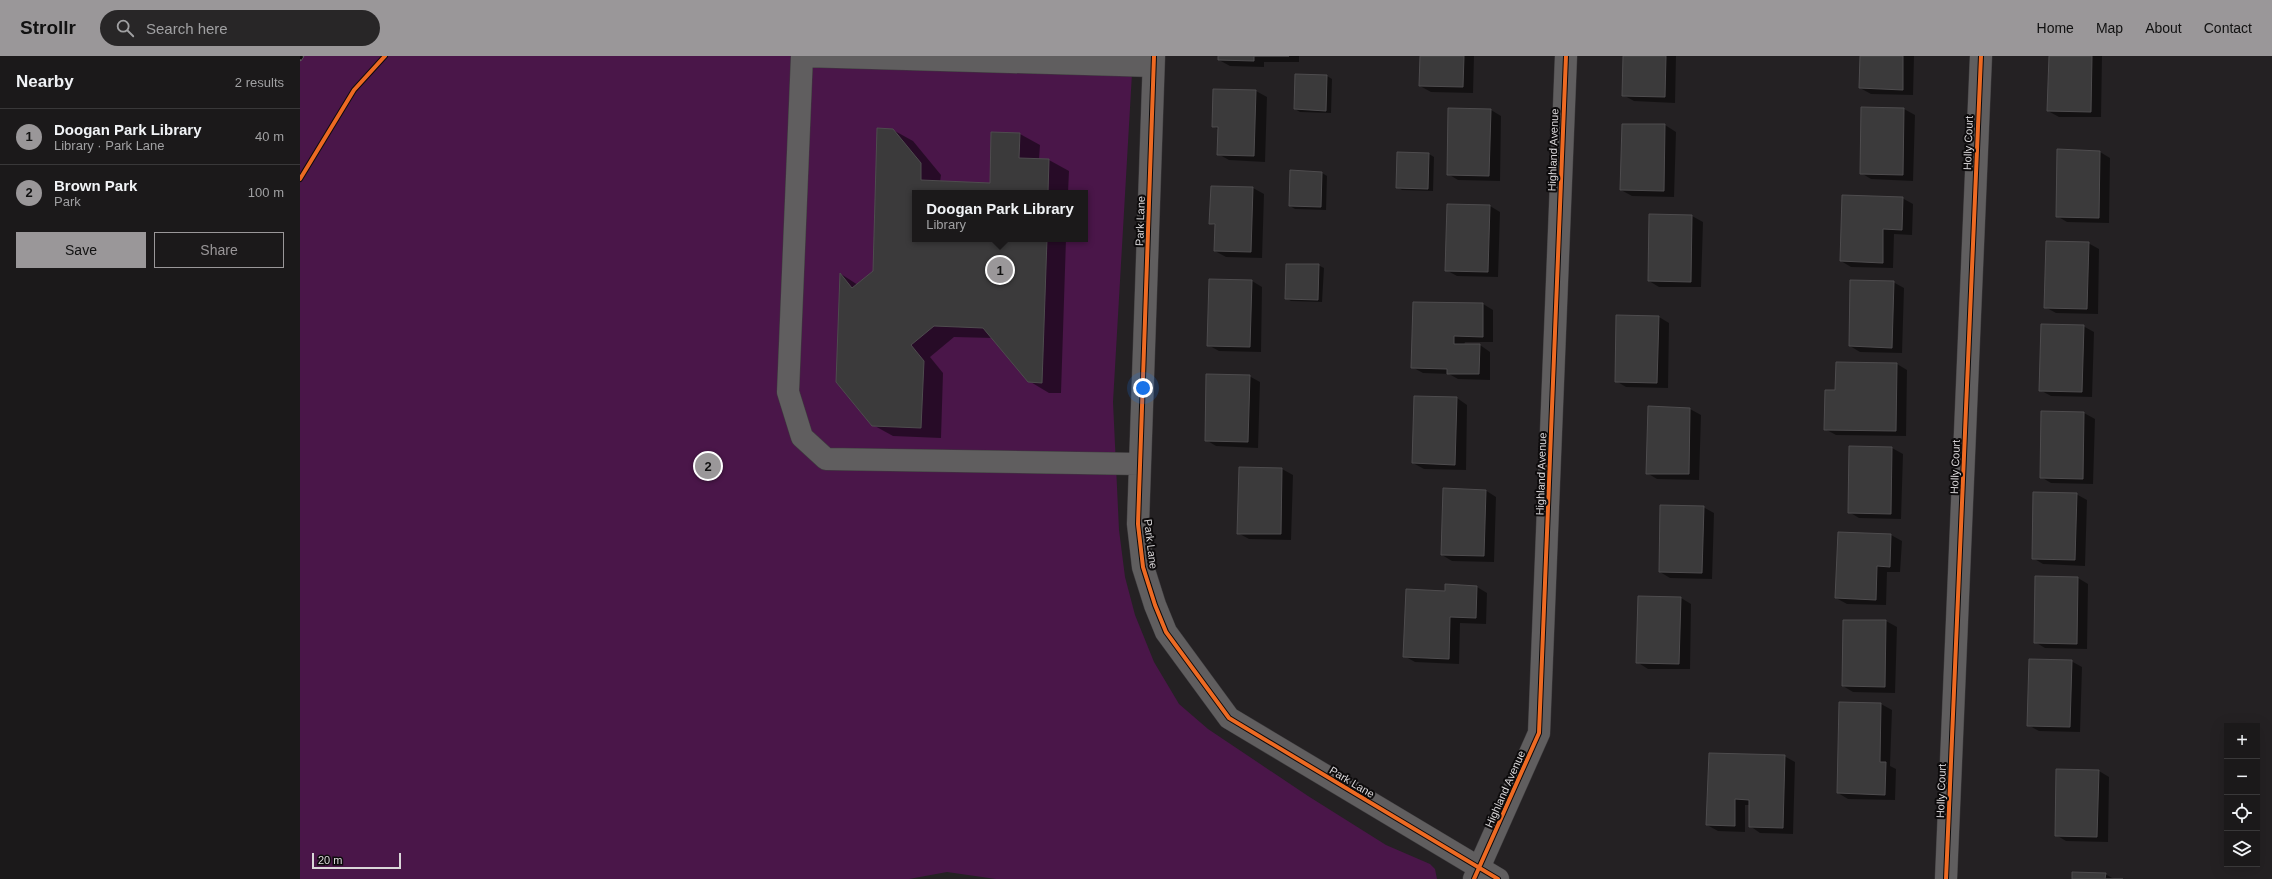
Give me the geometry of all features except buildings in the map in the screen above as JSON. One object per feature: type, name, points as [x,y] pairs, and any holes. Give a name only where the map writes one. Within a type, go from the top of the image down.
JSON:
[{"type":"street","points":[[1139,464],[826,459],[802,437],[788,392],[802,56],[1154,61]]},
{"type":"street","name":"Highland Avenue","points":[[1476,874],[1539,733],[1566,56]]},
{"type":"street","name":"Holly Court","points":[[1946,879],[1981,56]]},
{"type":"street","name":"Park Lane","points":[[1154,61],[1138,524],[1143,566],[1155,605],[1166,632],[1229,718],[1476,874]]},
{"type":"street","points":[[1476,874],[1498,879]]},
{"type":"shaded area","points":[[300,56],[1133,56],[1113,402],[1119,530],[1125,577],[1135,615],[1154,662],[1179,704],[1208,729],[1308,796],[1386,845],[1430,864],[1435,869],[1437,879],[996,879],[947,872],[909,879],[300,879]]},
{"type":"cycle path","points":[[300,179],[354,90],[385,56]]},
{"type":"cycle path","points":[[1154,56],[1138,524],[1143,567],[1155,605],[1166,632],[1229,718],[1498,879]]},
{"type":"cycle path","points":[[1474,879],[1539,733],[1566,56]]},
{"type":"cycle path","points":[[1946,879],[1981,56]]},
{"type":"place","name":"Doogan Park Library","points":[[1000,270]]},
{"type":"place","name":"Brown Park","points":[[708,466]]}]
